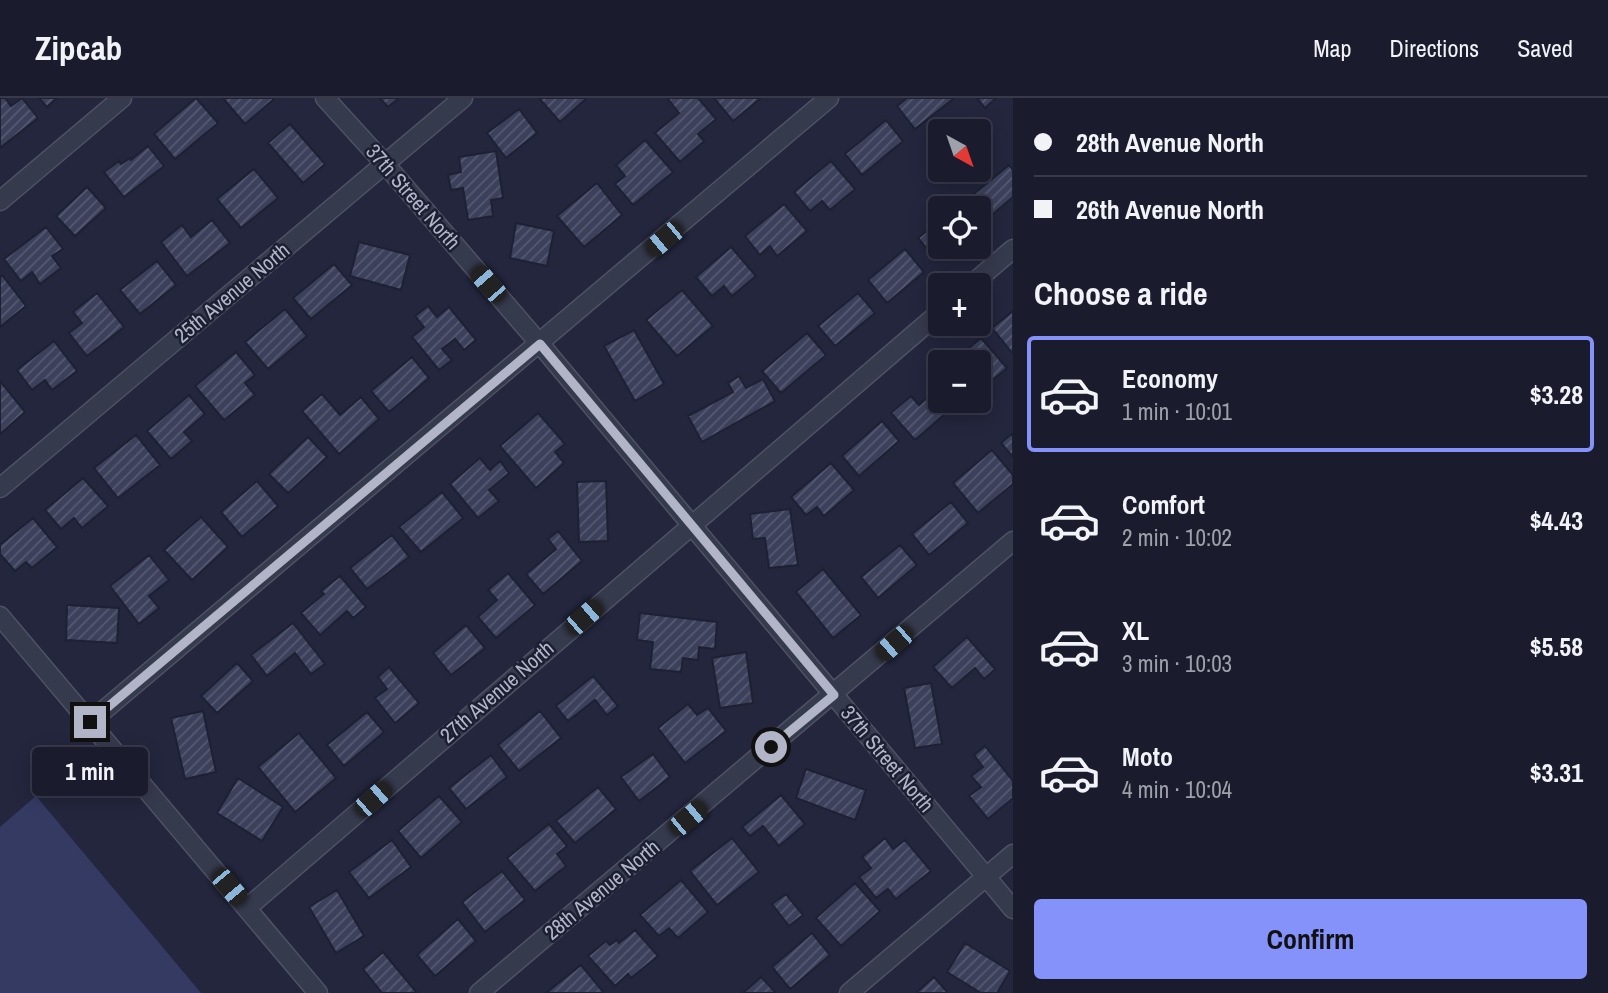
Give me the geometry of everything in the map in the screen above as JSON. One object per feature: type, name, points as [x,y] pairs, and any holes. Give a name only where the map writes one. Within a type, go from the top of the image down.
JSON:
[{"type":"street","points":[[0,201],[122,98]]},
{"type":"street","name":"37th Street North","points":[[325,98],[540,344],[1013,909]]},
{"type":"street","name":"25th Avenue North","points":[[0,488],[463,98]]},
{"type":"street","points":[[90,722],[829,98]]},
{"type":"street","points":[[985,273],[1013,249]]},
{"type":"street","name":"27th Avenue North","points":[[247,908],[928,322]]},
{"type":"street","name":"28th Avenue North","points":[[478,993],[834,695],[1013,541]]},
{"type":"street","points":[[0,616],[318,993]]},
{"type":"street","points":[[849,993],[1013,853]]},
{"type":"water","points":[[36,796],[201,993],[0,993],[0,827]]},
{"type":"building","points":[[0,98],[5,98],[11,106],[22,98],[38,118],[0,148]]},
{"type":"building","points":[[39,98],[57,98],[47,107]]},
{"type":"building","points":[[196,98],[218,123],[175,159],[154,134]]},
{"type":"building","points":[[223,98],[274,98],[274,99],[245,124]]},
{"type":"building","points":[[380,98],[399,98],[388,107]]},
{"type":"building","points":[[539,98],[587,98],[560,122]]},
{"type":"building","points":[[698,98],[716,119],[698,134],[704,141],[680,162],[655,133],[679,113],[668,99]]},
{"type":"building","points":[[714,98],[761,98],[733,121]]},
{"type":"building","points":[[907,98],[953,99],[915,129],[897,106]]},
{"type":"building","points":[[977,98],[996,98],[985,108]]},
{"type":"building","points":[[519,109],[537,133],[506,158],[487,133]]},
{"type":"building","points":[[886,120],[903,141],[862,175],[845,154]]},
{"type":"building","points":[[290,124],[325,164],[303,183],[268,143]]},
{"type":"building","points":[[645,140],[673,172],[633,205],[615,184],[625,176],[616,165]]},
{"type":"building","points":[[148,146],[164,166],[124,197],[104,172],[119,161],[121,164],[130,158],[131,160]]},
{"type":"building","points":[[496,151],[503,198],[491,200],[493,216],[468,220],[463,188],[451,190],[448,175],[461,172],[459,157]]},
{"type":"building","points":[[831,161],[855,189],[830,210],[822,201],[810,211],[794,192]]},
{"type":"building","points":[[1009,165],[1013,170],[1013,197],[991,216],[991,196],[971,196]]},
{"type":"building","points":[[254,169],[278,198],[241,228],[217,199]]},
{"type":"building","points":[[597,183],[622,215],[584,247],[557,216]]},
{"type":"building","points":[[87,187],[106,208],[75,236],[56,216]]},
{"type":"building","points":[[784,204],[807,231],[777,256],[770,246],[760,255],[745,236]]},
{"type":"building","points":[[212,220],[230,243],[187,276],[161,242],[182,225],[191,237]]},
{"type":"building","points":[[516,223],[554,231],[547,266],[510,258]]},
{"type":"building","points":[[46,227],[63,249],[52,256],[61,268],[40,284],[32,272],[21,281],[4,259]]},
{"type":"building","points":[[928,230],[928,250],[918,238]]},
{"type":"building","points":[[359,242],[410,255],[401,290],[350,276]]},
{"type":"building","points":[[731,247],[756,276],[732,296],[724,286],[712,296],[696,277]]},
{"type":"building","points":[[905,249],[924,272],[887,303],[868,280]]},
{"type":"building","points":[[157,261],[176,285],[140,314],[120,290]]},
{"type":"building","points":[[334,264],[352,285],[311,319],[293,298]]},
{"type":"building","points":[[2,275],[26,306],[0,327],[0,277]]},
{"type":"building","points":[[682,290],[713,326],[677,356],[646,320]]},
{"type":"building","points":[[97,293],[124,327],[87,356],[69,333],[82,323],[73,312]]},
{"type":"building","points":[[858,293],[875,313],[835,346],[818,326]]},
{"type":"building","points":[[428,306],[437,317],[449,307],[476,340],[464,350],[455,339],[442,349],[452,360],[439,370],[412,337],[424,327],[415,316]]},
{"type":"building","points":[[285,309],[307,336],[268,369],[245,342]]},
{"type":"building","points":[[1013,311],[1013,354],[992,328]]},
{"type":"building","points":[[634,330],[664,384],[635,401],[604,346]]},
{"type":"building","points":[[807,333],[826,355],[781,393],[762,371]]},
{"type":"building","points":[[981,338],[1007,368],[991,381],[991,350],[966,350]]},
{"type":"building","points":[[54,341],[77,371],[52,390],[45,380],[32,390],[17,370]]},
{"type":"building","points":[[236,352],[255,375],[245,383],[255,395],[224,420],[195,386]]},
{"type":"building","points":[[412,357],[429,378],[389,412],[371,391]]},
{"type":"building","points":[[739,376],[746,388],[763,379],[775,401],[702,442],[688,416],[733,392],[728,383]]},
{"type":"building","points":[[0,381],[25,412],[0,434]]},
{"type":"building","points":[[322,394],[340,415],[361,397],[379,419],[339,454],[302,411]]},
{"type":"building","points":[[189,395],[205,414],[184,432],[192,441],[171,459],[147,431]]},
{"type":"building","points":[[911,396],[919,405],[928,397],[928,413],[946,413],[915,440],[891,413]]},
{"type":"building","points":[[538,413],[565,444],[555,452],[564,463],[536,488],[500,446]]},
{"type":"building","points":[[882,421],[899,441],[859,476],[842,456]]},
{"type":"building","points":[[1013,433],[1013,457],[1001,443]]},
{"type":"building","points":[[136,435],[160,465],[118,498],[94,468]]},
{"type":"building","points":[[308,437],[327,457],[288,493],[269,474]]},
{"type":"building","points":[[992,450],[1013,475],[1013,484],[978,513],[953,483]]},
{"type":"building","points":[[480,458],[490,470],[500,461],[509,473],[489,490],[499,501],[478,518],[450,484]]},
{"type":"building","points":[[831,463],[854,490],[824,516],[817,507],[806,515],[791,497]]},
{"type":"building","points":[[83,478],[108,506],[82,528],[74,518],[61,529],[45,510]]},
{"type":"building","points":[[257,481],[278,506],[242,537],[221,512]]},
{"type":"building","points":[[606,481],[608,541],[579,542],[577,482]]},
{"type":"building","points":[[442,492],[463,518],[421,552],[399,527]]},
{"type":"building","points":[[951,502],[968,523],[929,555],[912,534]]},
{"type":"building","points":[[790,509],[798,565],[769,568],[765,538],[753,539],[750,514]]},
{"type":"building","points":[[201,517],[228,547],[192,580],[164,550]]},
{"type":"building","points":[[33,518],[57,547],[32,568],[26,562],[15,571],[0,554],[0,545]]},
{"type":"building","points":[[558,531],[582,561],[543,594],[526,574],[556,549],[548,539]]},
{"type":"building","points":[[392,535],[409,557],[367,589],[350,568]]},
{"type":"building","points":[[900,545],[917,565],[878,598],[861,577]]},
{"type":"building","points":[[149,555],[169,580],[149,596],[159,608],[139,624],[110,586]]},
{"type":"building","points":[[823,569],[861,615],[833,638],[796,592]]},
{"type":"building","points":[[508,573],[535,605],[496,638],[478,617],[497,600],[488,590]]},
{"type":"building","points":[[340,576],[366,607],[353,618],[347,611],[320,635],[301,613],[324,594],[321,591]]},
{"type":"building","points":[[67,605],[119,608],[117,643],[66,640]]},
{"type":"building","points":[[640,613],[717,622],[715,649],[699,647],[698,660],[683,658],[681,672],[650,669],[653,642],[637,640]]},
{"type":"building","points":[[293,623],[325,664],[311,674],[295,653],[267,676],[251,655]]},
{"type":"building","points":[[466,625],[485,648],[451,675],[433,653]]},
{"type":"building","points":[[967,637],[995,669],[984,679],[975,668],[952,688],[933,667]]},
{"type":"building","points":[[746,652],[753,703],[720,708],[712,658]]},
{"type":"building","points":[[237,663],[253,681],[217,713],[201,696]]},
{"type":"building","points":[[389,667],[419,703],[395,723],[375,698],[387,689],[378,677]]},
{"type":"building","points":[[593,676],[618,706],[607,715],[595,700],[568,721],[556,706]]},
{"type":"building","points":[[931,683],[942,744],[915,748],[904,688]]},
{"type":"building","points":[[688,704],[697,715],[708,708],[726,731],[685,763],[658,728]]},
{"type":"building","points":[[203,711],[216,772],[185,779],[171,718]]},
{"type":"building","points":[[540,711],[561,738],[519,771],[498,745]]},
{"type":"building","points":[[367,712],[384,732],[344,766],[327,745]]},
{"type":"building","points":[[299,733],[336,778],[295,812],[258,767]]},
{"type":"building","points":[[985,746],[1013,781],[1013,798],[988,819],[969,796],[981,787],[971,776],[983,767],[974,755]]},
{"type":"building","points":[[653,754],[670,777],[639,801],[621,777]]},
{"type":"building","points":[[491,755],[507,777],[466,809],[449,788]]},
{"type":"building","points":[[806,769],[866,790],[855,820],[796,798]]},
{"type":"building","points":[[238,778],[283,807],[262,841],[217,813]]},
{"type":"building","points":[[598,787],[616,809],[575,843],[556,821]]},
{"type":"building","points":[[781,795],[805,824],[779,846],[763,826],[750,836],[742,827]]},
{"type":"building","points":[[439,796],[462,822],[421,858],[398,831]]},
{"type":"building","points":[[549,824],[567,846],[557,854],[566,866],[535,891],[507,858]]},
{"type":"building","points":[[732,838],[759,872],[717,905],[690,871]]},
{"type":"building","points":[[885,838],[893,849],[905,840],[931,871],[896,899],[888,889],[876,898],[859,877],[871,868],[862,857]]},
{"type":"building","points":[[392,840],[411,867],[369,898],[349,872]]},
{"type":"building","points":[[502,871],[525,900],[485,932],[462,902]]},
{"type":"building","points":[[681,880],[708,912],[678,938],[669,928],[659,936],[640,915]]},
{"type":"building","points":[[855,883],[880,911],[841,946],[816,918]]},
{"type":"building","points":[[337,890],[364,936],[336,953],[309,907]]},
{"type":"building","points":[[786,894],[803,915],[789,926],[772,904]]},
{"type":"building","points":[[458,919],[476,941],[435,976],[417,955]]},
{"type":"building","points":[[635,930],[658,956],[631,978],[628,974],[615,986],[588,956],[606,941],[610,945],[617,940],[619,943]]},
{"type":"building","points":[[812,933],[830,955],[790,989],[772,967]]},
{"type":"building","points":[[965,943],[1010,971],[997,993],[981,993],[947,972]]},
{"type":"building","points":[[383,952],[417,993],[382,993],[363,969]]},
{"type":"building","points":[[581,965],[604,993],[546,993]]},
{"type":"building","points":[[761,977],[776,993],[743,993]]},
{"type":"building","points":[[934,977],[948,993],[916,993]]},
{"type":"route","points":[[90,722],[540,344],[834,695],[771,747]]}]
